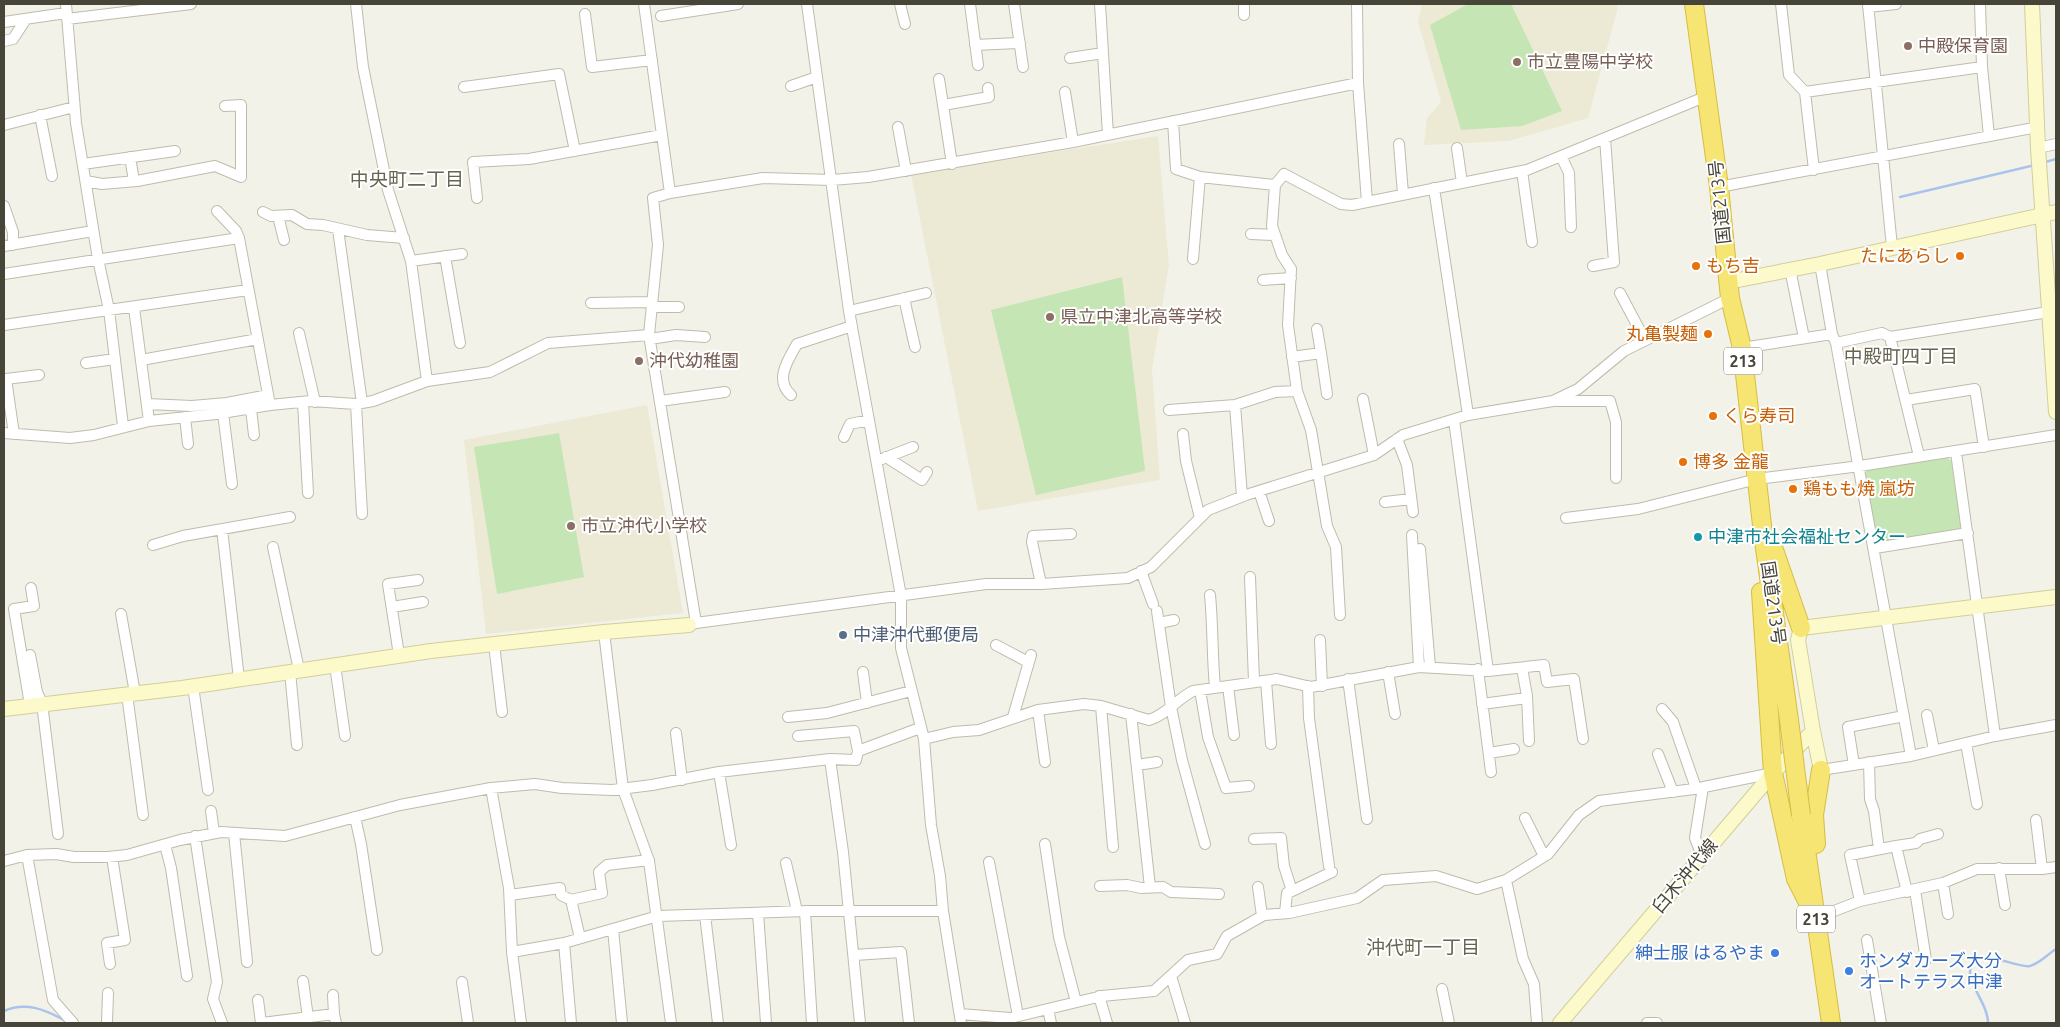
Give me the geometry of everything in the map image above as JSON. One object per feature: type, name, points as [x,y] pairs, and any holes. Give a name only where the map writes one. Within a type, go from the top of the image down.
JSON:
[{"type":"highway","name":"国道213号","points":[[1694,4],[1719,187],[1729,290],[1742,348],[1763,534],[1831,1023]]},
{"type":"highway","points":[[1757,479],[1776,559],[1801,628]]},
{"type":"highway","points":[[1763,534],[1756,547],[1762,605],[1773,772],[1796,879],[1816,918]]},
{"type":"highway","points":[[1816,918],[1821,897],[1814,815],[1821,770]]},
{"type":"street","points":[[4,22],[66,12],[191,4]]},
{"type":"street","points":[[356,4],[363,67],[388,190],[411,261],[427,380]]},
{"type":"street","points":[[644,4],[670,193]]},
{"type":"street","points":[[661,16],[686,8],[738,4]]},
{"type":"street","points":[[807,4],[849,311],[869,420],[881,459],[901,596],[901,648],[924,739],[931,825],[960,1019],[1005,1020],[1100,996],[1154,991],[1188,960],[1217,954],[1227,936],[1262,916],[1356,898],[1383,880],[1436,876],[1477,889],[1506,880],[1544,856],[1579,815],[1599,801],[1700,788],[1773,772]]},
{"type":"street","points":[[900,4],[905,24]]},
{"type":"street","points":[[970,4],[978,65]]},
{"type":"street","points":[[1014,4],[1023,67]]},
{"type":"street","points":[[1100,4],[1108,135]]},
{"type":"street","points":[[1244,4],[1244,15]]},
{"type":"street","points":[[1357,4],[1358,83],[1367,202]]},
{"type":"street","points":[[1781,4],[1789,76],[1805,92],[1814,170]]},
{"type":"street","points":[[1892,248],[1868,6],[1896,4]]},
{"type":"street","points":[[1980,4],[1982,68],[1989,136]]},
{"type":"street","points":[[2032,4],[2038,148],[2050,213],[2048,312],[2056,412]]},
{"type":"street","points":[[66,12],[74,107],[93,231],[109,310],[123,426]]},
{"type":"street","points":[[584,14],[592,67],[652,60]]},
{"type":"street","points":[[4,41],[13,39],[26,19]]},
{"type":"street","points":[[975,45],[1020,43]]},
{"type":"street","points":[[1070,58],[1103,53]]},
{"type":"street","points":[[1805,92],[1982,68]]},
{"type":"street","points":[[464,87],[559,74],[575,151]]},
{"type":"street","points":[[792,86],[817,77]]},
{"type":"street","points":[[939,79],[952,164]]},
{"type":"street","points":[[693,624],[649,337],[658,245],[653,198],[670,193],[763,178],[832,180],[868,177],[952,164],[1073,142],[1358,83]]},
{"type":"street","points":[[943,105],[989,97],[988,88]]},
{"type":"street","points":[[1065,92],[1073,142]]},
{"type":"street","points":[[1340,615],[1336,546],[1327,526],[1312,430],[1297,391],[1292,357],[1288,325],[1291,269],[1282,255],[1272,226],[1275,184],[1284,174],[1341,204],[1352,205],[1522,171],[1706,96]]},
{"type":"street","points":[[86,182],[102,184],[134,181],[215,166],[241,178],[241,105],[225,106]]},
{"type":"street","points":[[4,125],[74,107]]},
{"type":"street","points":[[40,115],[52,176]]},
{"type":"street","points":[[1173,121],[1176,169],[1200,177],[1275,184]]},
{"type":"street","points":[[898,127],[906,171]]},
{"type":"street","points":[[1719,187],[2038,127]]},
{"type":"street","points":[[477,198],[473,162],[529,159],[662,135]]},
{"type":"street","points":[[1593,266],[1614,262],[1605,138]]},
{"type":"street","points":[[1399,144],[1404,194]]},
{"type":"street","points":[[2038,148],[2056,144]]},
{"type":"street","points":[[1456,148],[1462,183]]},
{"type":"street","points":[[83,164],[174,150]]},
{"type":"street","points":[[1561,156],[1569,172],[1571,227]]},
{"type":"street","points":[[130,157],[134,181]]},
{"type":"street","points":[[1522,171],[1532,242]]},
{"type":"street","points":[[1193,259],[1200,177]]},
{"type":"street","points":[[1434,188],[1468,415]]},
{"type":"street","points":[[4,206],[12,232],[8,246],[93,231]]},
{"type":"street","points":[[217,211],[231,225],[239,238],[269,400]]},
{"type":"street","points":[[263,212],[271,216],[292,215],[307,224],[323,225],[366,235],[404,238]]},
{"type":"street","points":[[1553,401],[1578,389],[1624,351],[1729,290],[1790,270],[2050,213]]},
{"type":"street","points":[[278,216],[284,240]]},
{"type":"street","points":[[338,229],[359,403],[362,514]]},
{"type":"street","points":[[1251,234],[1275,235]]},
{"type":"street","points":[[4,274],[239,238]]},
{"type":"street","points":[[411,261],[462,254]]},
{"type":"street","points":[[445,256],[460,343]]},
{"type":"street","points":[[1820,264],[1860,466],[1911,756]]},
{"type":"street","points":[[1790,270],[1804,338]]},
{"type":"street","points":[[1262,280],[1291,278]]},
{"type":"street","points":[[4,325],[134,308],[248,290]]},
{"type":"street","points":[[849,311],[926,293]]},
{"type":"street","points":[[1620,293],[1645,340]]},
{"type":"street","points":[[904,298],[916,347]]},
{"type":"street","points":[[590,303],[652,304],[679,307]]},
{"type":"street","points":[[134,308],[148,421]]},
{"type":"street","points":[[1742,348],[1804,338],[1834,338],[1882,333],[1890,337],[2048,312]]},
{"type":"street","points":[[791,395],[785,390],[782,371],[797,344],[852,326]]},
{"type":"street","points":[[1318,329],[1327,394]]},
{"type":"street","points":[[299,333],[315,402]]},
{"type":"street","points":[[146,404],[192,406],[269,400],[359,403],[373,401],[427,380],[490,372],[548,343],[676,335],[704,337]]},
{"type":"street","points":[[1890,337],[1919,456]]},
{"type":"street","points":[[141,360],[258,339]]},
{"type":"street","points":[[1292,357],[1321,353]]},
{"type":"street","points":[[86,363],[115,359]]},
{"type":"street","points":[[39,375],[5,380],[9,433],[70,438],[94,435],[148,421],[251,409],[269,400]]},
{"type":"street","points":[[1906,400],[1975,389],[1984,447]]},
{"type":"street","points":[[1169,410],[1235,405],[1275,392],[1297,391]]},
{"type":"street","points":[[660,401],[725,392]]},
{"type":"street","points":[[1363,399],[1374,456]]},
{"type":"street","points":[[4,709],[193,686],[399,656],[604,632],[693,624],[986,584],[1041,584],[1128,578],[1151,567],[1208,510],[1242,496],[1374,456],[1403,436],[1468,415],[1553,401],[1610,401],[1616,422],[1616,478]]},
{"type":"street","points":[[303,402],[308,493]]},
{"type":"street","points":[[1235,405],[1242,496]]},
{"type":"street","points":[[251,409],[254,435]]},
{"type":"street","points":[[222,413],[232,484]]},
{"type":"street","points":[[185,417],[188,444]]},
{"type":"street","points":[[844,437],[850,424],[869,420]]},
{"type":"street","points":[[1454,420],[1483,670],[1482,704],[1491,772]]},
{"type":"street","points":[[1183,434],[1186,462],[1200,518]]},
{"type":"street","points":[[1566,518],[1638,509],[1757,479],[1860,466],[2056,436]]},
{"type":"street","points":[[1398,439],[1407,465],[1413,512]]},
{"type":"street","points":[[881,459],[913,447]]},
{"type":"street","points":[[1956,452],[1995,736]]},
{"type":"street","points":[[881,459],[922,480],[927,472]]},
{"type":"street","points":[[1259,491],[1268,520]]},
{"type":"street","points":[[1385,502],[1412,499]]},
{"type":"street","points":[[153,545],[222,529],[290,517]]},
{"type":"street","points":[[222,529],[239,679]]},
{"type":"street","points":[[1875,548],[1968,533]]},
{"type":"street","points":[[1041,584],[1032,542],[1034,536],[1071,534]]},
{"type":"street","points":[[1412,535],[1419,667]]},
{"type":"street","points":[[274,548],[295,671],[298,744]]},
{"type":"street","points":[[1420,549],[1430,667]]},
{"type":"street","points":[[1142,571],[1159,623],[1171,707],[1182,760],[1205,844]]},
{"type":"street","points":[[1250,577],[1254,681]]},
{"type":"street","points":[[399,656],[388,584],[418,580]]},
{"type":"street","points":[[31,588],[34,606],[14,609],[36,704],[58,834]]},
{"type":"street","points":[[1210,595],[1213,633],[1211,650],[1215,688]]},
{"type":"street","points":[[2056,597],[1801,628],[1798,640],[1821,770],[1911,756],[1995,736],[2056,725]]},
{"type":"street","points":[[392,607],[423,602]]},
{"type":"street","points":[[121,614],[143,815]]},
{"type":"street","points":[[1159,623],[1174,620]]},
{"type":"street","points":[[604,632],[623,789],[649,860],[671,1023]]},
{"type":"street","points":[[1320,640],[1322,686]]},
{"type":"street","points":[[494,644],[502,712]]},
{"type":"street","points":[[996,645],[1029,658],[1014,718]]},
{"type":"street","points":[[30,655],[37,692],[36,704]]},
{"type":"street","points":[[335,665],[345,736]]},
{"type":"street","points":[[924,739],[953,732],[979,730],[1038,710],[1084,704],[1101,706],[1149,720],[1171,707],[1185,695],[1200,690],[1254,681],[1276,679],[1308,686],[1322,686],[1419,667],[1483,670],[1544,665],[1547,682],[1574,679],[1583,739]]},
{"type":"street","points":[[1522,668],[1527,698],[1529,741]]},
{"type":"street","points":[[863,672],[867,703]]},
{"type":"street","points":[[1388,672],[1395,714]]},
{"type":"street","points":[[1266,680],[1271,744]]},
{"type":"street","points":[[1348,680],[1367,819]]},
{"type":"street","points":[[193,686],[208,790]]},
{"type":"street","points":[[1228,686],[1234,735]]},
{"type":"street","points":[[1285,913],[1287,893],[1330,869],[1309,718],[1308,686]]},
{"type":"street","points":[[1200,690],[1208,737],[1226,788],[1249,786]]},
{"type":"street","points":[[788,717],[827,713],[911,691]]},
{"type":"street","points":[[1482,704],[1527,698]]},
{"type":"street","points":[[1101,706],[1113,847]]},
{"type":"street","points":[[1662,709],[1673,722],[1700,788],[1695,838],[1702,856]]},
{"type":"street","points":[[1038,710],[1045,762]]},
{"type":"street","points":[[1131,714],[1150,887]]},
{"type":"street","points":[[1927,715],[1934,750]]},
{"type":"street","points":[[1854,765],[1848,727],[1904,716]]},
{"type":"street","points":[[858,751],[920,728]]},
{"type":"street","points":[[4,862],[27,855],[56,854],[74,857],[112,857],[127,855],[195,836],[214,833],[285,836],[431,798],[491,788],[535,784],[569,788],[623,789],[719,772],[830,759],[856,760],[858,751],[854,731],[798,736]]},
{"type":"street","name":"臼木沖代線","points":[[1560,1023],[1773,772],[1813,731]]},
{"type":"street","points":[[676,733],[682,780]]},
{"type":"street","points":[[1966,743],[1977,804]]},
{"type":"street","points":[[1489,753],[1514,749]]},
{"type":"street","points":[[1658,754],[1673,792]]},
{"type":"street","points":[[830,759],[850,911],[860,1023]]},
{"type":"street","points":[[1137,765],[1158,762]]},
{"type":"street","points":[[1869,762],[1870,800],[1874,811],[1879,849]]},
{"type":"street","points":[[719,772],[730,845]]},
{"type":"street","points":[[491,788],[510,895],[512,952],[521,1023]]},
{"type":"street","points":[[211,811],[214,833]]},
{"type":"street","points":[[355,817],[361,844],[377,950]]},
{"type":"street","points":[[1525,818],[1544,856]]},
{"type":"street","points":[[2036,820],[2042,869]]},
{"type":"street","points":[[234,833],[247,962]]},
{"type":"street","points":[[1860,901],[1850,855],[1916,843],[1920,839],[1938,834]]},
{"type":"street","points":[[195,836],[217,982],[213,998],[222,1023]]},
{"type":"street","points":[[1254,840],[1281,838],[1284,866],[1292,891]]},
{"type":"street","points":[[1045,844],[1059,937],[1076,1002]]},
{"type":"street","points":[[165,845],[171,868],[186,976]]},
{"type":"street","points":[[1896,846],[1911,891],[1926,960]]},
{"type":"street","points":[[27,855],[53,1000],[74,1023]]},
{"type":"street","points":[[110,964],[107,943],[125,940],[112,857]]},
{"type":"street","points":[[510,895],[560,888],[560,895],[572,900],[602,893],[599,872],[607,865],[649,860]]},
{"type":"street","points":[[786,862],[801,911],[812,1023]]},
{"type":"street","points":[[989,862],[1018,1016]]},
{"type":"street","points":[[1816,918],[1860,901],[1943,883],[1977,869],[2042,869],[2056,867]]},
{"type":"street","points":[[2000,868],[2005,905]]},
{"type":"street","points":[[1506,880],[1523,959],[1534,984],[1537,1023]]},
{"type":"street","points":[[1106,883],[1141,888],[1163,887],[1171,892],[1220,894]]},
{"type":"street","points":[[1943,883],[1948,914]]},
{"type":"street","points":[[1258,887],[1262,916]]},
{"type":"street","points":[[572,900],[580,938]]},
{"type":"street","points":[[512,952],[564,943],[658,916],[801,911],[943,911]]},
{"type":"street","points":[[758,913],[766,1023]]},
{"type":"street","points":[[705,915],[718,1023]]},
{"type":"street","points":[[613,930],[622,1023]]},
{"type":"street","points":[[1867,940],[1882,1023]]},
{"type":"street","points":[[564,943],[571,1023]]},
{"type":"street","points":[[854,955],[901,952],[909,1023]]},
{"type":"street","points":[[1171,976],[1185,1023]]},
{"type":"street","points":[[303,981],[308,1018]]},
{"type":"street","points":[[462,982],[468,1023]]},
{"type":"street","points":[[1442,989],[1449,1023]]},
{"type":"street","points":[[107,1023],[108,993]]},
{"type":"street","points":[[258,1000],[262,1023],[308,1018],[335,1019],[333,995]]},
{"type":"street","points":[[1100,996],[1107,1023]]},
{"type":"street","points":[[1048,1009],[1051,1023]]},
{"type":"street","points":[[1647,1023],[1657,1023]]},
{"type":"shaded area","name":"市立豊陽中学校","points":[[1422,4],[1617,4],[1617,11],[1588,118],[1509,141],[1424,145],[1427,118],[1441,102],[1418,22]]},
{"type":"shaded area","name":"県立中津北高等学校","points":[[1158,136],[1169,265],[1152,369],[1160,480],[978,511],[911,174]]},
{"type":"shaded area","name":"市立沖代小学校","points":[[647,405],[683,613],[486,634],[464,440]]},
{"type":"green space","points":[[1468,4],[1511,4],[1562,111],[1522,126],[1461,130],[1430,25]]},
{"type":"green space","points":[[1122,277],[1145,471],[1036,495],[991,310]]},
{"type":"green space","points":[[559,433],[584,577],[497,594],[474,447]]},
{"type":"green space","points":[[1946,457],[1954,462],[1963,526],[1957,533],[1881,543],[1875,538],[1864,474],[1869,468]]},
{"type":"waterway","points":[[2042,163],[2056,159]]},
{"type":"waterway","points":[[1900,197],[2035,165]]},
{"type":"waterway","points":[[1988,1023],[1985,1010],[1971,978],[1972,963],[1978,958],[1985,957],[2030,966],[2041,961],[2056,949]]},
{"type":"waterway","points":[[4,1011],[20,1007],[36,1008],[66,1021]]},
{"type":"place","name":"中殿保育園","points":[[1908,46]]},
{"type":"place","name":"市立豊陽中学校","points":[[1517,62]]},
{"type":"place","name":"たにあらし","points":[[1960,256]]},
{"type":"place","name":"もち吉","points":[[1696,266]]},
{"type":"place","name":"県立中津北高等学校","points":[[1050,317]]},
{"type":"place","name":"丸亀製麺","points":[[1708,334]]},
{"type":"place","name":"沖代幼稚園","points":[[639,361]]},
{"type":"place","name":"くら寿司","points":[[1713,416]]},
{"type":"place","name":"博多 金龍","points":[[1683,462]]},
{"type":"place","name":"鶏もも焼 嵐坊","points":[[1793,489]]},
{"type":"place","name":"市立沖代小学校","points":[[571,526]]},
{"type":"place","name":"中津市社会福祉センター","points":[[1698,537]]},
{"type":"place","name":"中津沖代郵便局","points":[[843,635]]},
{"type":"place","name":"紳士服 はるやま","points":[[1775,953]]},
{"type":"place","name":"ホンダカーズ大分 オートテラス中津","points":[[1849,971]]},
{"type":"district","name":"中央町二丁目","points":[[407,179]]},
{"type":"district","name":"中殿町四丁目","points":[[1901,356]]},
{"type":"district","name":"沖代町一丁目","points":[[1423,947]]}]
